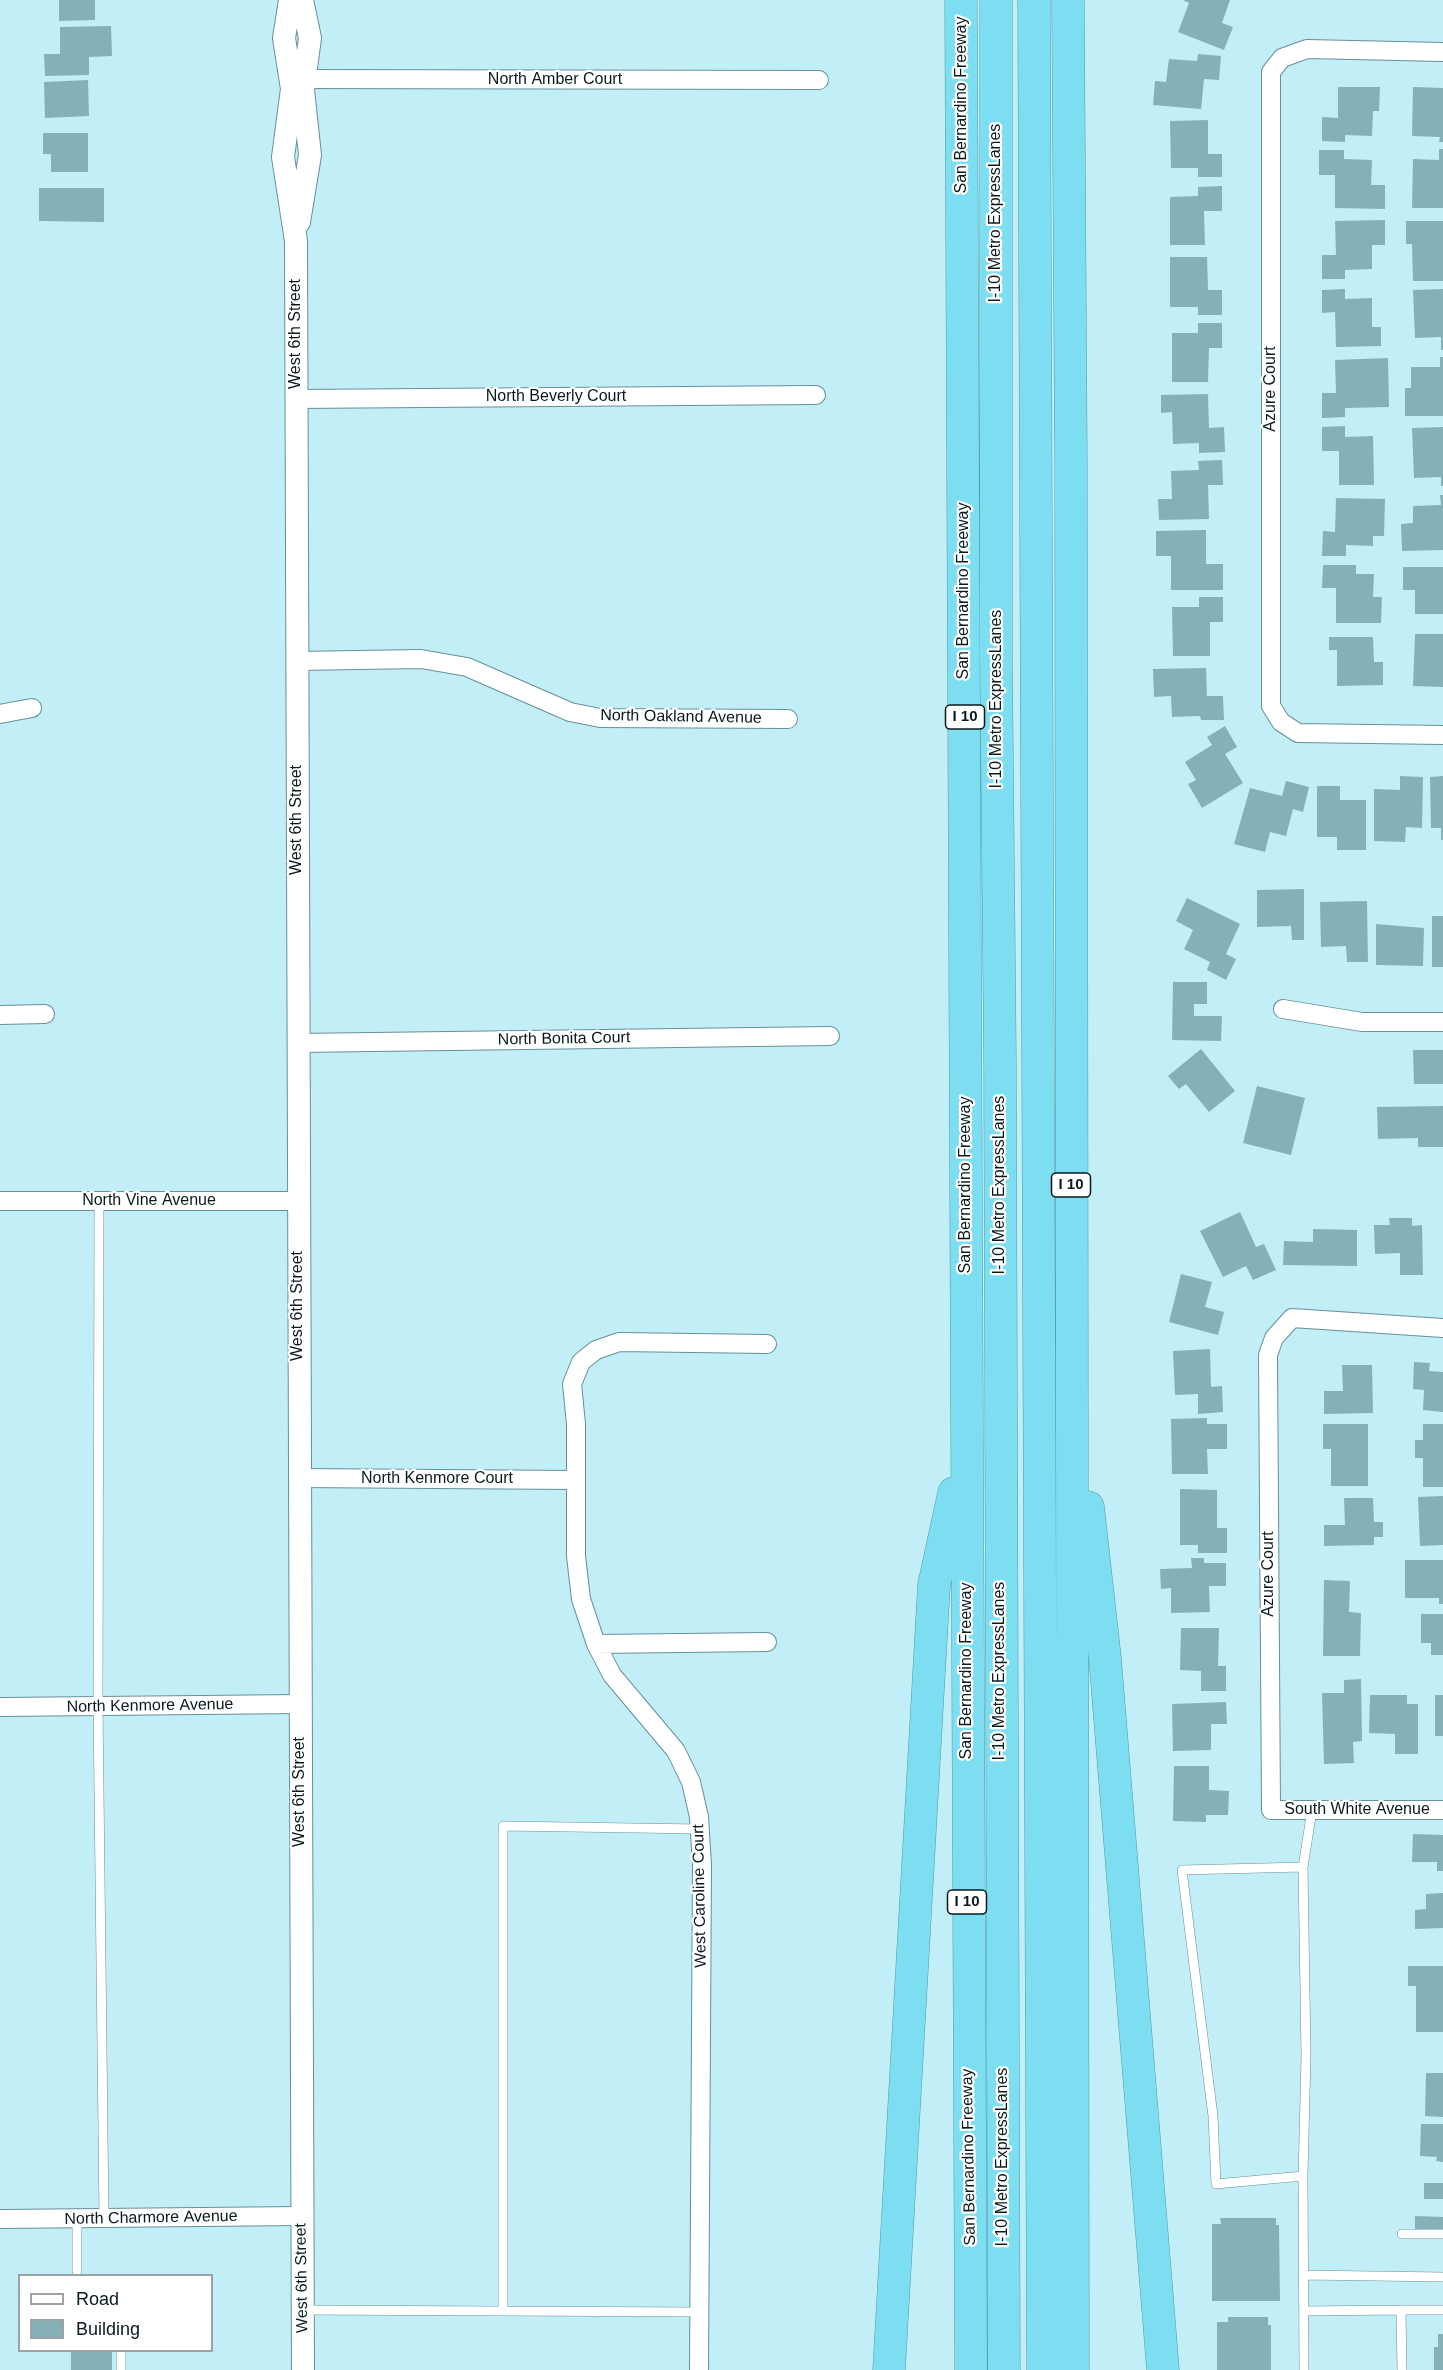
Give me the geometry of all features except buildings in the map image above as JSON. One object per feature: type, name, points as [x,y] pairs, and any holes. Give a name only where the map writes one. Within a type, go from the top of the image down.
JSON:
[{"type":"highway","name":"San Bernardino Freeway","points":[[961,0],[971,2370]]},
{"type":"highway","name":"I-10 Metro ExpressLanes","points":[[996,0],[996,655],[1000,1059],[1004,2370]]},
{"type":"highway","points":[[1034,0],[1043,2370]]},
{"type":"highway","name":"I 10","points":[[1068,0],[1071,465],[1070,1350],[1073,2370]]},
{"type":"highway","points":[[1070,1350],[1105,1658],[1163,2370]]},
{"type":"highway","points":[[889,2370],[934,1585],[967,1433]]},
{"type":"street","name":"West 6th Street","points":[[290,0],[284,38],[297,79]]},
{"type":"street","name":"West 6th Street","points":[[302,0],[310,38],[292,89],[283,158],[296,241],[297,1201],[303,2370]]},
{"type":"street","name":"Azure Court","points":[[1443,52],[1308,50],[1282,58],[1271,72],[1271,706],[1281,722],[1298,733],[1443,735]]},
{"type":"street","name":"North Amber Court","points":[[297,79],[819,80]]},
{"type":"street","name":"North Beverly Court","points":[[296,399],[816,395]]},
{"type":"street","name":"North Oakland Avenue","points":[[296,661],[421,659],[467,668],[570,712],[600,718],[788,719]]},
{"type":"street","points":[[0,714],[32,708]]},
{"type":"street","points":[[1283,1009],[1362,1022],[1443,1022]]},
{"type":"street","points":[[0,1016],[45,1014]]},
{"type":"street","name":"North Bonita Court","points":[[297,1043],[830,1036]]},
{"type":"street","name":"North Vine Avenue","points":[[0,1201],[297,1201]]},
{"type":"street","name":"Azure Court","points":[[1271,1810],[1268,1355],[1274,1338],[1292,1318],[1443,1328]]},
{"type":"street","name":"West Caroline Court","points":[[699,2370],[702,1865],[700,1829],[691,1782],[676,1751],[612,1675],[596,1644],[581,1599],[576,1556],[576,1424],[572,1384],[581,1362],[596,1350],[619,1342],[767,1344]]},
{"type":"street","name":"North Kenmore Court","points":[[298,1478],[575,1480]]},
{"type":"street","points":[[596,1644],[767,1642]]},
{"type":"street","name":"North Kenmore Avenue","points":[[0,1707],[300,1704]]},
{"type":"street","name":"South White Avenue","points":[[1271,1810],[1443,1810]]},
{"type":"street","name":"North Charmore Avenue","points":[[0,2219],[301,2216]]},
{"type":"lane","points":[[99,1201],[98,1706],[104,2218]]},
{"type":"lane","points":[[1304,2370],[1303,2176],[1306,2056],[1303,1867],[1312,1810]]},
{"type":"lane","points":[[503,2311],[503,1826],[700,1829]]},
{"type":"lane","points":[[1303,1867],[1182,1870],[1213,2116],[1216,2184],[1303,2176]]},
{"type":"lane","points":[[77,2218],[77,2271]]},
{"type":"lane","points":[[1402,2234],[1443,2234]]},
{"type":"lane","points":[[1304,2276],[1443,2277]]},
{"type":"lane","points":[[302,2310],[699,2312]]},
{"type":"lane","points":[[1401,2310],[1402,2370]]},
{"type":"lane","points":[[1304,2311],[1443,2310]]},
{"type":"lane","points":[[121,2352],[121,2370]]}]
